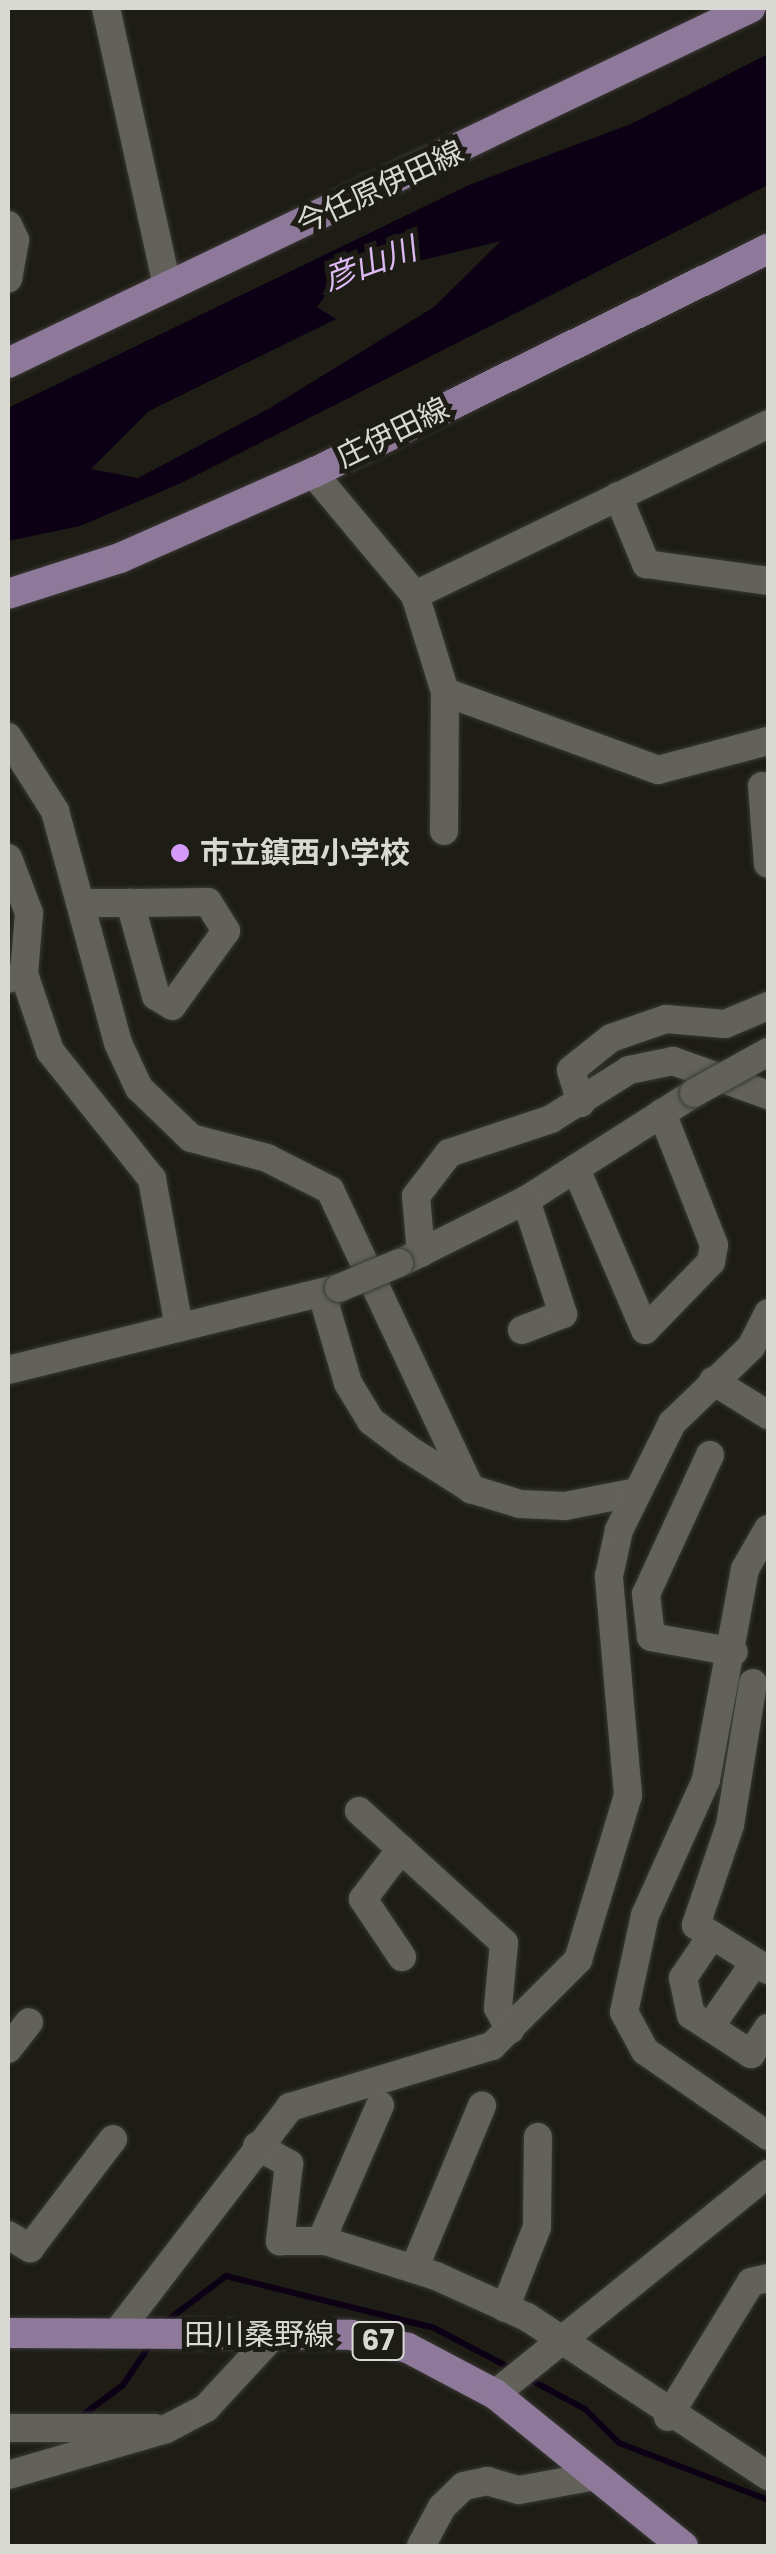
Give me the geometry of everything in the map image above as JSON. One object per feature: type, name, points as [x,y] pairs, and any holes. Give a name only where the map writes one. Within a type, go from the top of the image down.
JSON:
[{"type":"main road","name":"今任原伊田線","points":[[8,364],[702,18],[750,8]]},
{"type":"main road","name":"庄伊田線","points":[[8,594],[120,558],[312,473],[768,249]]},
{"type":"main road","name":"田川桑野線","points":[[11,2331],[270,2339],[351,2335],[408,2348],[495,2394],[684,2546]]},
{"type":"street","points":[[106,8],[167,286]]},
{"type":"street","points":[[8,224],[15,240],[8,278]]},
{"type":"street","points":[[415,595],[768,424]]},
{"type":"street","points":[[312,473],[415,595],[445,692],[444,830]]},
{"type":"street","points":[[618,496],[646,564],[768,582]]},
{"type":"street","points":[[445,692],[658,770],[768,742]]},
{"type":"street","points":[[8,737],[55,811],[118,1043],[139,1088],[191,1138],[267,1158],[330,1190],[471,1489]]},
{"type":"street","points":[[762,786],[768,864]]},
{"type":"street","points":[[8,858],[29,914],[16,976],[50,1051],[152,1178],[179,1328]]},
{"type":"street","points":[[80,903],[130,902]]},
{"type":"street","points":[[580,1103],[571,1070],[612,1038],[666,1019],[726,1024],[768,1006]]},
{"type":"street","points":[[8,1370],[331,1291],[410,1258],[526,1200],[694,1093],[768,1052]]},
{"type":"street","points":[[410,1258],[413,1223],[427,1173],[449,1153],[514,1135],[657,1059],[768,1095]]},
{"type":"street","points":[[576,1170],[644,1330],[711,1262],[714,1245],[662,1113]]},
{"type":"street","points":[[522,1330],[563,1314],[526,1200]]},
{"type":"street","points":[[331,1291],[348,1384],[371,1421],[471,1489],[520,1504],[564,1506],[632,1493]]},
{"type":"street","points":[[116,2334],[257,2146],[312,2094],[436,2066],[492,2046],[578,1960],[628,1794],[609,1576],[632,1493],[672,1423],[751,1347],[768,1312]]},
{"type":"street","points":[[713,1381],[768,1415]]},
{"type":"street","points":[[710,1455],[646,1594],[651,1637],[754,1680]]},
{"type":"street","points":[[710,2028],[762,1966],[696,1925],[730,1824],[754,1680],[744,1569],[765,1542]]},
{"type":"street","points":[[754,1680],[644,1915],[624,2012],[645,2051],[768,2136]]},
{"type":"street","points":[[359,1811],[504,1942],[498,2008],[510,2030]]},
{"type":"street","points":[[401,1849],[363,1899],[402,1957]]},
{"type":"street","points":[[712,1935],[684,1978],[682,2000],[710,2028],[751,2054],[768,2028]]},
{"type":"street","points":[[8,2048],[30,2022]]},
{"type":"street","points":[[321,2241],[380,2105]]},
{"type":"street","points":[[414,2269],[482,2106]]},
{"type":"street","points":[[506,2308],[537,2227],[538,2137]]},
{"type":"street","points":[[8,2236],[30,2248],[113,2139]]},
{"type":"street","points":[[257,2146],[288,2164],[280,2241],[321,2241],[414,2269],[506,2308],[566,2338],[668,2417],[765,2467]]},
{"type":"street","points":[[495,2394],[768,2174]]},
{"type":"street","points":[[668,2417],[751,2282],[768,2278]]},
{"type":"street","points":[[8,2474],[166,2429],[206,2408],[270,2339]]},
{"type":"street","points":[[8,2428],[166,2429]]},
{"type":"street","points":[[421,2546],[442,2507],[464,2486],[487,2480],[519,2490],[596,2476]]},
{"type":"water","name":"彦山川","points":[[768,54],[768,185],[179,484],[80,526],[8,541],[8,408],[469,185],[631,124]],"holes":[[[501,241],[434,307],[270,408],[138,478],[91,469],[149,411],[336,319],[317,307],[336,281]]]},
{"type":"waterway","points":[[164,2323],[226,2276],[434,2328],[512,2369]]},
{"type":"waterway","points":[[83,2415],[123,2385],[152,2342]]},
{"type":"waterway","points":[[527,2378],[585,2409],[619,2443],[768,2500]]},
{"type":"place","name":"市立鎮西小学校","points":[[180,853]]}]
